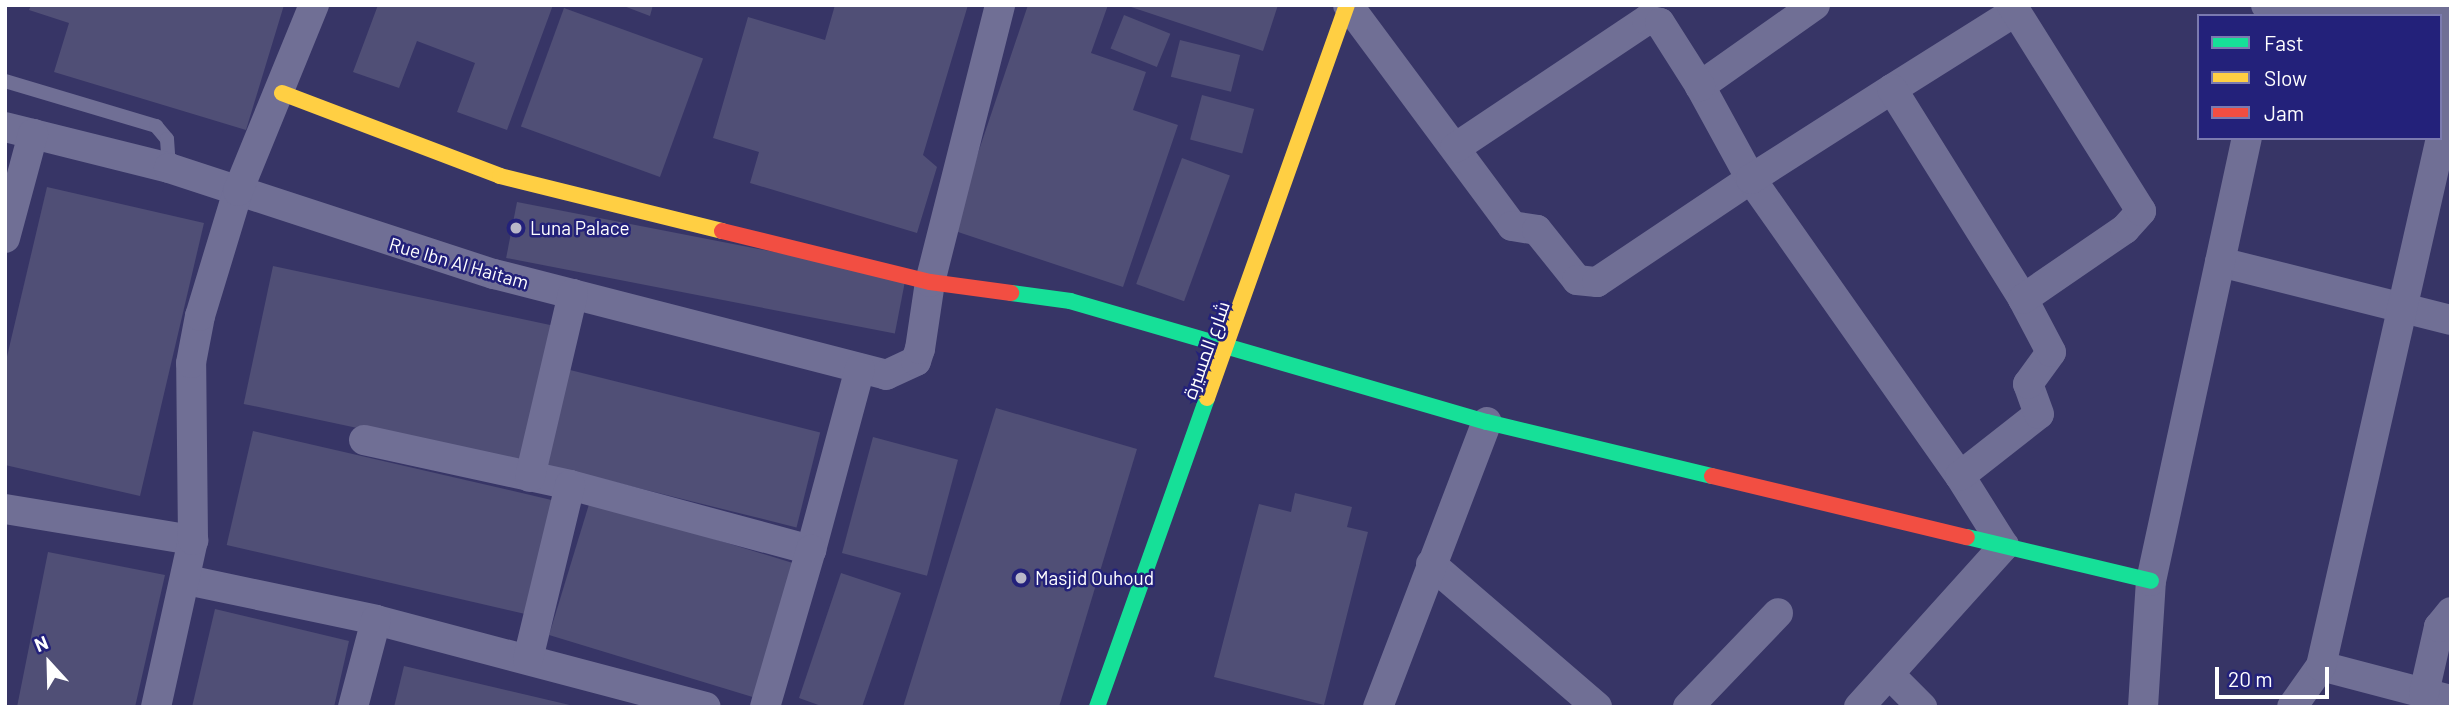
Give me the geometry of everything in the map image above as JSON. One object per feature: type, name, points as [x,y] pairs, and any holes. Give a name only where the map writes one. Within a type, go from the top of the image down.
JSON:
[{"type":"street","points":[[156,707],[187,580],[193,540],[191,363],[238,191],[282,93],[314,5]]},
{"type":"street","points":[[930,282],[1000,5]]},
{"type":"street","points":[[1348,5],[1513,226],[1537,230],[1577,280],[1597,282],[2014,8],[2141,211],[2125,229],[2023,299]]},
{"type":"street","name":"شارع المسيرة","points":[[1097,707],[1231,344],[1348,5]]},
{"type":"street","points":[[1700,86],[1815,5]]},
{"type":"street","points":[[2271,11],[2444,9],[2449,107],[2442,138]]},
{"type":"street","points":[[1455,148],[1647,20],[1660,23],[1700,86],[1751,180],[1960,476],[2004,546]]},
{"type":"street","points":[[1892,89],[2023,299],[2052,352],[2028,384],[2039,414],[1960,476]]},
{"type":"street","points":[[282,93],[500,176],[930,282],[1070,301],[1231,344],[1487,422],[2151,581]]},
{"type":"street","points":[[5,238],[19,130]]},
{"type":"street","name":"Rue Ibn Al Haitam","points":[[19,130],[169,168],[381,241],[886,375],[916,361],[930,282]]},
{"type":"street","points":[[2143,707],[2151,581],[2247,140]]},
{"type":"street","points":[[2292,707],[2321,666],[2441,140]]},
{"type":"street","points":[[2220,262],[2451,320]]},
{"type":"street","points":[[530,477],[573,294]]},
{"type":"street","points":[[765,707],[860,369]]},
{"type":"street","points":[[1378,707],[1487,422]]},
{"type":"street","points":[[364,440],[570,485],[811,550]]},
{"type":"street","points":[[528,659],[570,485]]},
{"type":"street","points":[[5,509],[193,540]]},
{"type":"street","points":[[1859,707],[2004,546]]},
{"type":"street","points":[[1431,564],[1597,707]]},
{"type":"street","points":[[187,580],[376,620],[706,707]]},
{"type":"street","points":[[2321,666],[2437,697],[2450,606]]},
{"type":"street","points":[[1688,707],[1778,613]]},
{"type":"street","points":[[353,707],[376,620]]},
{"type":"street","points":[[1889,674],[1922,707]]},
{"type":"lane","points":[[5,81],[156,126],[167,139],[169,168]]},
{"type":"building","points":[[31,5],[284,5],[246,130],[54,72],[69,23],[29,10]]},
{"type":"building","points":[[378,5],[553,5],[507,130],[457,112],[475,63],[417,41],[399,88],[353,72]]},
{"type":"building","points":[[621,5],[653,5],[650,16]]},
{"type":"building","points":[[835,5],[968,5],[923,155],[937,167],[917,233],[750,183],[759,152],[713,138],[748,17],[825,40]]},
{"type":"building","points":[[1028,5],[1108,5],[1091,53],[1146,72],[1133,110],[1178,125],[1123,287],[952,230]]},
{"type":"building","points":[[1125,5],[1278,5],[1263,51]]},
{"type":"building","points":[[564,8],[703,59],[660,177],[521,126]]},
{"type":"building","points":[[1124,15],[1170,34],[1157,67],[1111,48]]},
{"type":"building","points":[[1180,40],[1240,55],[1231,92],[1171,77]]},
{"type":"building","points":[[1202,95],[1254,109],[1242,153],[1190,139]]},
{"type":"building","points":[[1182,158],[1230,175],[1184,301],[1136,284]]},
{"type":"building","points":[[47,187],[204,223],[140,496],[5,465],[5,365]]},
{"type":"building","points":[[517,202],[906,278],[895,334],[506,258]]},
{"type":"building","points":[[273,266],[554,326],[524,464],[244,404]]},
{"type":"building","points":[[566,369],[820,432],[797,527],[542,464]]},
{"type":"building","name":"Masjid Ouhoud","points":[[996,408],[1137,449],[1059,707],[903,707]]},
{"type":"building","points":[[253,431],[559,502],[533,616],[227,545]]},
{"type":"building","points":[[873,437],[958,460],[927,576],[842,553]]},
{"type":"building","points":[[1295,493],[1352,507],[1347,527],[1368,532],[1324,705],[1214,677],[1259,504],[1291,512]]},
{"type":"building","points":[[590,501],[798,565],[758,699],[549,635]]},
{"type":"building","points":[[48,552],[165,575],[135,707],[17,707]]},
{"type":"building","points":[[841,573],[901,593],[862,707],[824,707],[799,698]]},
{"type":"building","points":[[215,609],[349,641],[334,707],[192,707]]},
{"type":"building","points":[[404,666],[574,706],[574,707],[394,707]]},
{"type":"traffic: fast","points":[[1011,293],[1070,301],[1487,422],[1712,476]]},
{"type":"traffic: fast","points":[[1097,707],[1207,398]]},
{"type":"traffic: fast","points":[[1967,537],[2151,581]]},
{"type":"traffic: slow","points":[[1207,398],[1347,5]]},
{"type":"traffic: slow","points":[[282,93],[500,176],[722,231]]},
{"type":"traffic: jam","points":[[722,231],[930,282],[1011,293]]},
{"type":"traffic: jam","points":[[1712,476],[1967,537]]},
{"type":"place","name":"Luna Palace","points":[[516,228]]},
{"type":"place","name":"Masjid Ouhoud","points":[[1021,578]]}]
